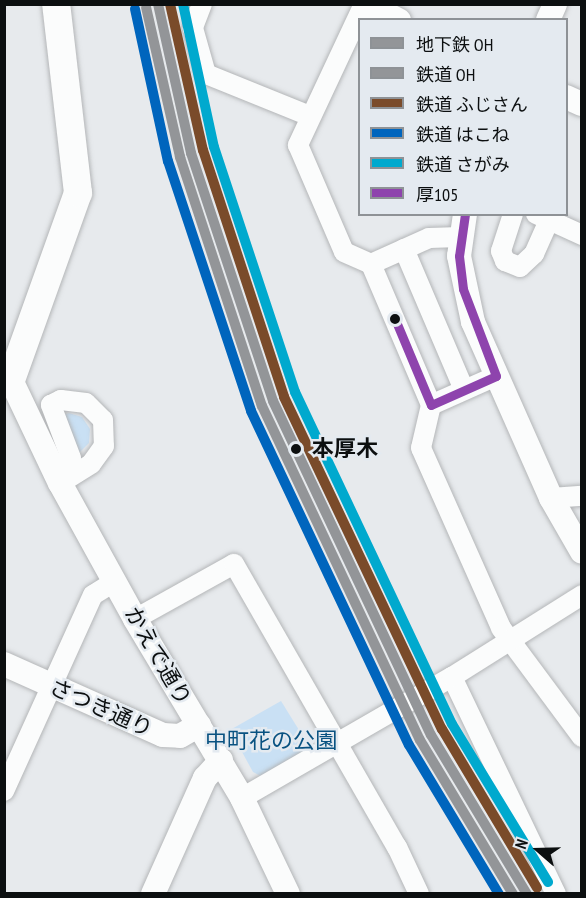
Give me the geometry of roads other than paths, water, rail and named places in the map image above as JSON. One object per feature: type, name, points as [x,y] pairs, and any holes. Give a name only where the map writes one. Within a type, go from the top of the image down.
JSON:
[{"type":"main road","points":[[8,382],[78,193],[56,4]]},
{"type":"street","points":[[202,4],[193,28],[206,74],[310,116]]},
{"type":"street","points":[[358,18],[365,4],[395,18]]},
{"type":"street","points":[[549,18],[555,4]]},
{"type":"street","points":[[358,18],[298,145],[344,252],[371,264],[431,405],[421,448],[510,641],[582,737]]},
{"type":"street","points":[[568,97],[582,104]]},
{"type":"street","points":[[512,216],[501,251],[505,261],[520,267],[534,254],[542,218],[582,235]]},
{"type":"street","points":[[371,264],[429,238],[463,226],[461,273],[467,305],[551,498],[582,552]]},
{"type":"street","points":[[404,249],[464,390]]},
{"type":"street","points":[[431,405],[496,376]]},
{"type":"street","name":"かえで通り","points":[[8,382],[135,619],[242,798],[288,894]]},
{"type":"street","points":[[551,498],[582,496]]},
{"type":"street","points":[[135,619],[234,564],[336,746],[397,847],[418,894]]},
{"type":"street","points":[[4,791],[93,595],[115,581]]},
{"type":"street","points":[[242,798],[336,746],[452,677],[582,595]]},
{"type":"street","name":"さつき通り","points":[[4,664],[163,735],[180,736],[199,725]]},
{"type":"street","points":[[452,677],[556,894]]},
{"type":"street","points":[[153,894],[205,778],[220,760]]},
{"type":"metro line","name":"OH","points":[[158,4],[191,153],[273,401],[431,735],[527,894]]},
{"type":"rail line","name":"ふじさん","points":[[170,4],[203,150],[284,397],[442,729],[537,888]]},
{"type":"rail line","name":"さがみ","points":[[183,4],[214,147],[295,392],[452,724],[548,882]]},
{"type":"rail line","name":"OH","points":[[146,7],[180,157],[262,406],[420,740],[513,894]]},
{"type":"rail line","name":"はこね","points":[[135,9],[168,161],[251,411],[409,745],[499,894]]},
{"type":"place","name":"本厚木","points":[[296,449]]},
{"type":"park label","name":"中町花の公園","points":[[271,741]]}]
